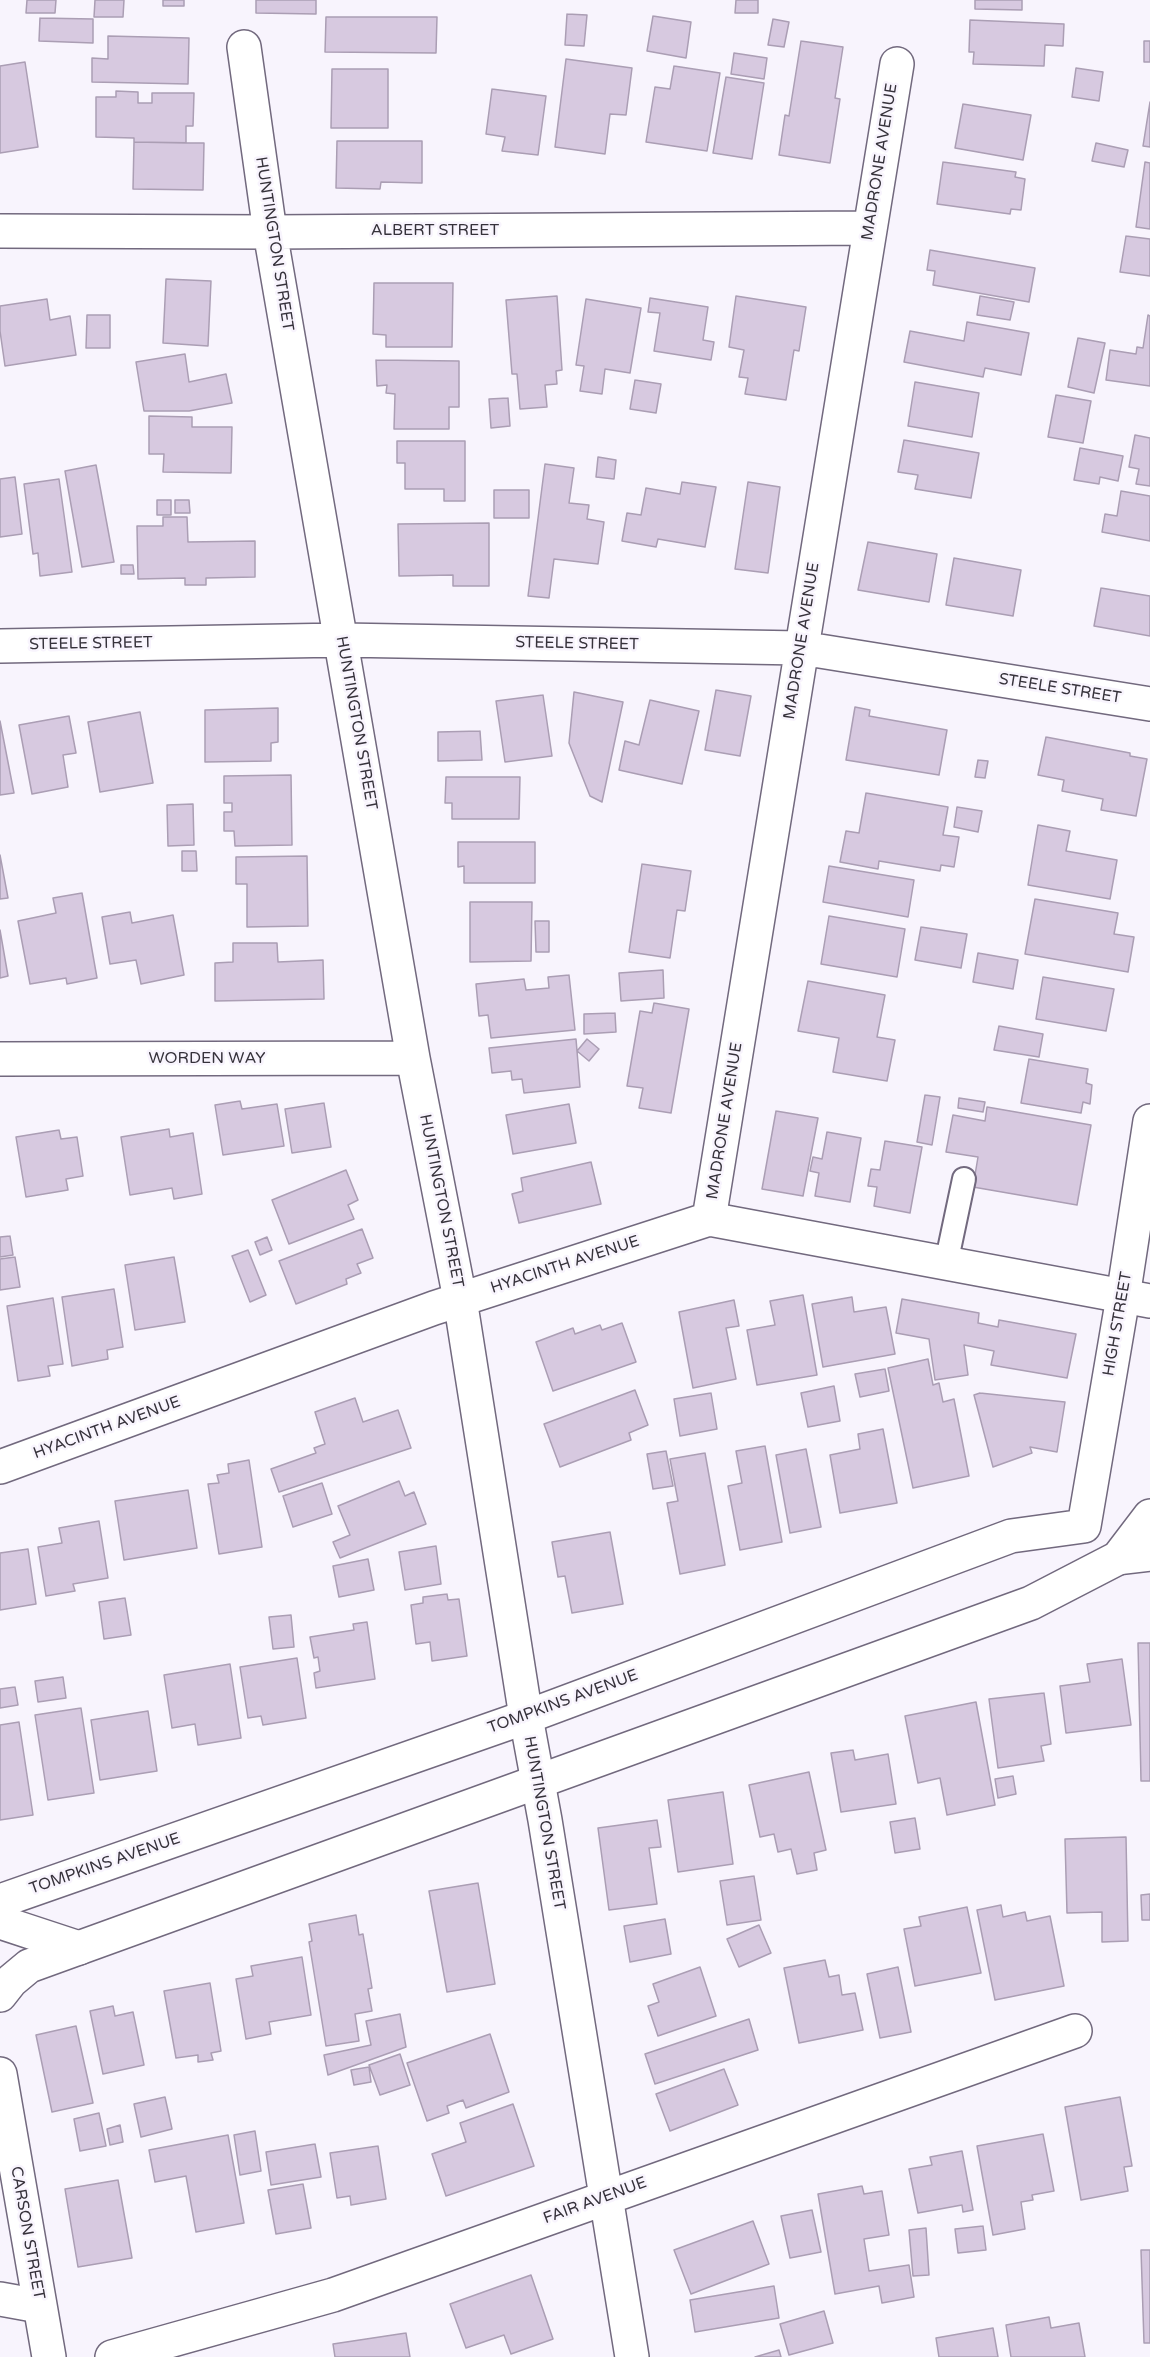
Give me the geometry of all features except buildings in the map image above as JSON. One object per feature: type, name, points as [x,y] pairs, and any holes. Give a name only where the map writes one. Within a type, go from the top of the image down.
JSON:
[{"type":"street","name":"HUNTINGTON STREET","points":[[244,46],[270,232],[413,1058],[460,1299],[526,1717],[632,2357]]},
{"type":"street","name":"MADRONE AVENUE","points":[[709,1219],[897,64]]},
{"type":"street","name":"ALBERT STREET","points":[[0,231],[270,232],[869,228]]},
{"type":"street","name":"STEELE STREET","points":[[0,646],[342,640],[801,648],[1150,704]]},
{"type":"street","name":"WORDEN WAY","points":[[0,1059],[413,1058]]},
{"type":"street","name":"HIGH STREET","points":[[1084,1526],[1137,1299],[1150,1121]]},
{"type":"street","name":"HYACINTH AVENUE","points":[[0,1467],[460,1299],[709,1219],[1137,1299]]},
{"type":"street","points":[[1118,1558],[1150,1516]]},
{"type":"street","points":[[1084,1526],[1118,1558]]},
{"type":"street","name":"TOMPKINS AVENUE","points":[[0,1901],[526,1717],[1011,1536],[1084,1526]]},
{"type":"street","points":[[0,1995],[11,1981],[29,1966],[1031,1603],[1118,1558],[1150,1554]]},
{"type":"street","points":[[0,1922],[79,1948]]},
{"type":"street","name":"FAIR AVENUE","points":[[112,2357],[333,2295],[1075,2031]]},
{"type":"street","name":"CARSON STREET","points":[[0,2074],[49,2357]]},
{"type":"street","points":[[0,2299],[39,2306]]},
{"type":"lane","points":[[946,1263],[964,1179]]}]
